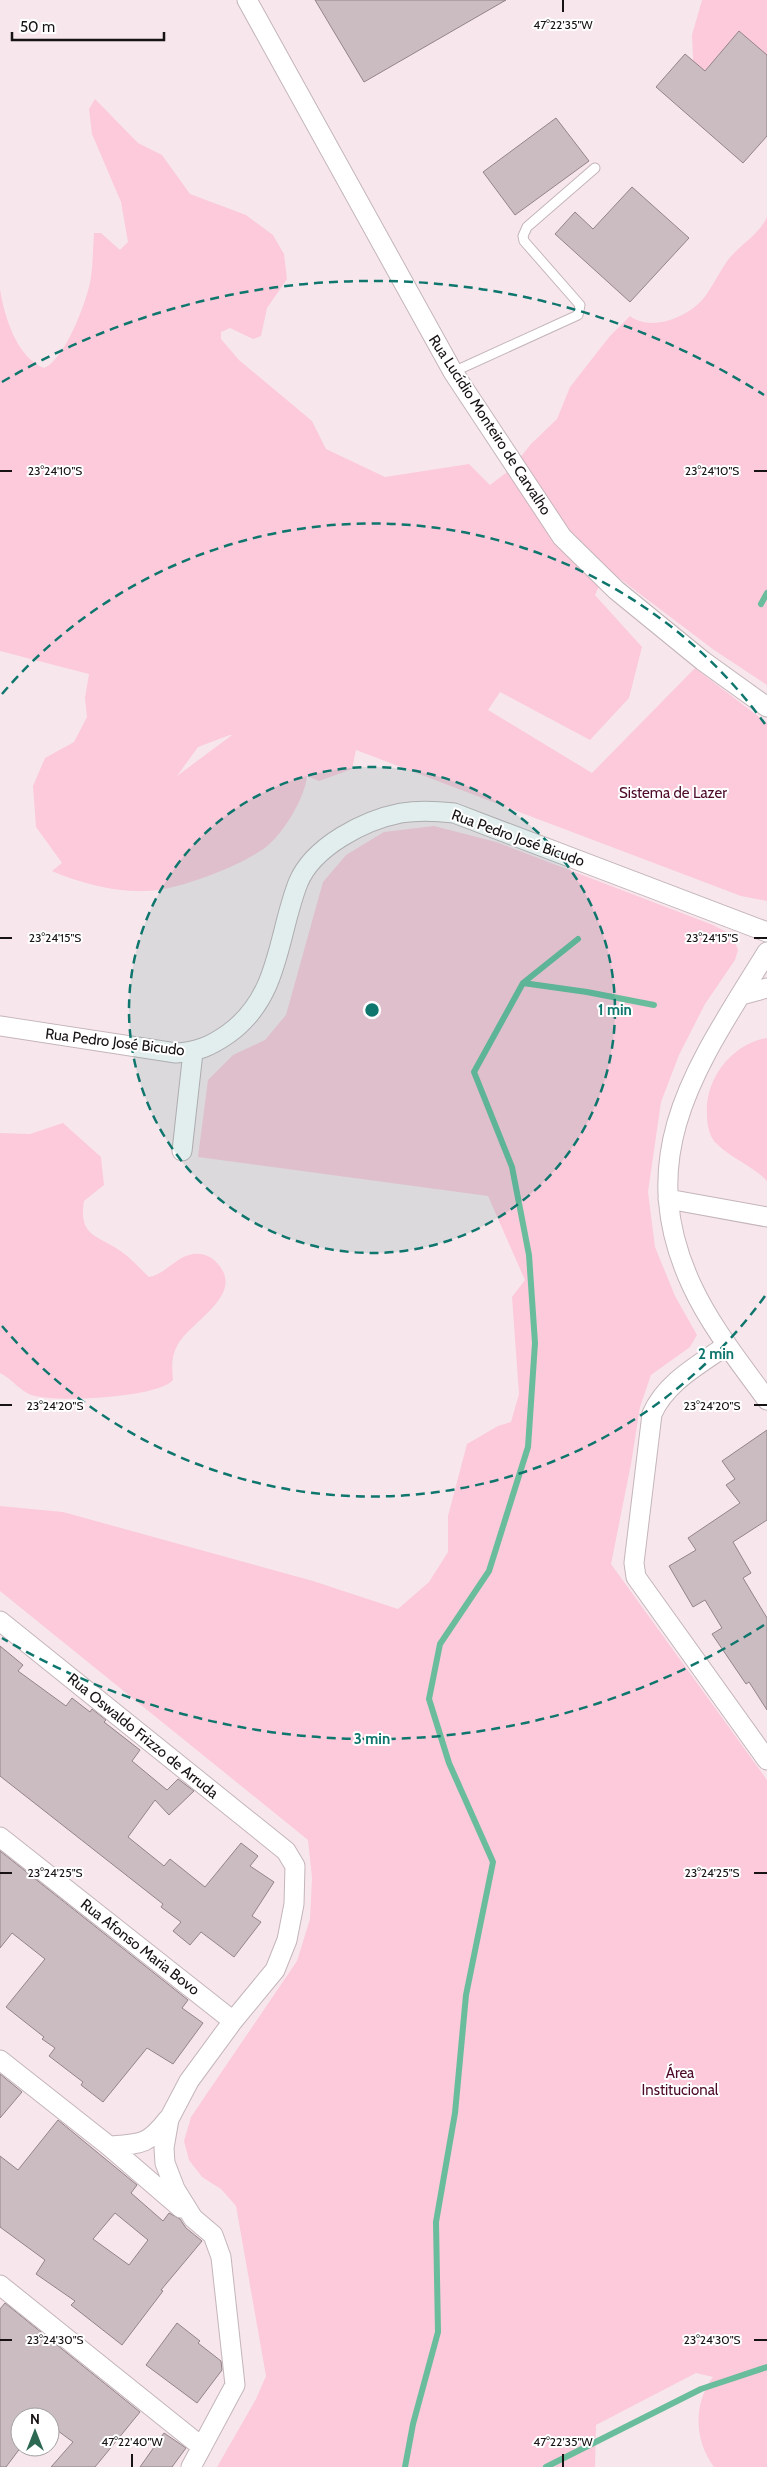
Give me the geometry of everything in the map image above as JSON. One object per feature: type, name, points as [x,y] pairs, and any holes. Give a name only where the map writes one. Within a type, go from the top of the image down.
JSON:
[{"type":"street","name":"Rua Lucídio Monteiro de Carvalho","points":[[247,0],[452,372],[562,537],[616,590],[703,661],[767,707]]},
{"type":"street","name":"Rua Pedro José Bicudo","points":[[0,1026],[176,1053],[193,1052],[205,1048],[243,1023],[258,1006],[269,983],[298,881],[314,860],[333,842],[355,829],[375,820],[402,813],[430,811],[454,813],[767,932]]},
{"type":"street","points":[[767,952],[688,1088],[676,1118],[669,1150],[668,1199],[672,1226],[692,1286],[727,1345],[767,1400]]},
{"type":"street","points":[[741,995],[767,988]]},
{"type":"street","points":[[182,1150],[193,1052]]},
{"type":"street","points":[[668,1199],[767,1217]]},
{"type":"street","points":[[727,1345],[670,1386],[659,1398],[652,1414],[634,1563],[636,1578],[767,1760]]},
{"type":"street","name":"Rua Oswaldo Frizzo de Arruda","points":[[0,1621],[286,1851],[295,1866],[294,1904],[287,1940],[275,1970],[233,2021]]},
{"type":"street","name":"Rua Afonso Maria Bovo","points":[[0,1837],[233,2021]]},
{"type":"street","points":[[109,2146],[132,2144],[151,2139],[169,2118],[189,2081],[233,2021]]},
{"type":"street","points":[[0,2060],[109,2146],[212,2235],[221,2258],[234,2385],[191,2467]]},
{"type":"street","points":[[169,2118],[164,2148],[165,2163],[175,2189],[193,2218]]},
{"type":"street","points":[[0,2285],[202,2447]]},
{"type":"lane","points":[[452,372],[578,316],[580,305],[524,241],[523,236],[527,227],[595,168]]},
{"type":"green space","points":[[702,0],[767,0],[767,60],[694,83],[692,35]]},
{"type":"green space","name":"Sistema de Lazer","points":[[95,99],[138,143],[162,155],[190,194],[246,215],[273,235],[284,254],[287,279],[267,308],[261,336],[253,339],[230,328],[221,332],[221,339],[239,360],[312,421],[326,449],[385,477],[469,464],[490,485],[511,469],[531,444],[557,419],[570,387],[610,336],[630,316],[647,323],[656,323],[674,319],[697,305],[706,295],[728,260],[754,235],[767,217],[767,685],[714,650],[607,569],[595,595],[642,647],[629,698],[590,740],[500,692],[488,710],[592,773],[695,668],[767,723],[767,901],[741,896],[356,750],[352,769],[319,781],[307,776],[298,805],[286,825],[266,847],[241,862],[208,876],[158,890],[133,891],[97,886],[52,871],[62,863],[36,827],[33,786],[45,758],[74,742],[87,717],[85,698],[89,674],[0,651],[0,289],[13,335],[19,346],[35,363],[44,368],[52,363],[60,353],[80,313],[91,277],[94,233],[101,233],[120,250],[128,242],[121,202],[92,134],[89,109]],"holes":[[[232,735],[177,776],[198,747]]]},
{"type":"green space","name":"Área Institucional","points":[[434,826],[496,842],[713,925],[732,935],[738,950],[735,960],[705,1004],[679,1055],[661,1102],[648,1192],[655,1247],[675,1296],[697,1335],[690,1347],[651,1375],[640,1407],[631,1464],[611,1564],[767,1780],[767,2467],[714,2467],[703,2445],[698,2422],[702,2399],[713,2377],[696,2373],[596,2425],[595,2467],[217,2467],[256,2399],[266,2376],[236,2206],[221,2189],[202,2177],[189,2160],[184,2141],[191,2117],[297,1961],[310,1919],[312,1878],[308,1840],[0,1591],[0,1506],[63,1512],[313,1581],[398,1609],[429,1582],[448,1552],[448,1516],[467,1444],[498,1426],[511,1422],[519,1394],[512,1297],[525,1280],[488,1196],[198,1157],[208,1080],[233,1055],[265,1040],[286,1015],[323,882],[346,855],[384,832]]},
{"type":"green space","points":[[767,1038],[767,1181],[729,1154],[712,1138],[709,1132],[707,1103],[715,1077],[731,1056],[754,1042]]},
{"type":"green space","points":[[63,1123],[101,1157],[104,1185],[84,1201],[84,1222],[92,1234],[126,1255],[149,1277],[161,1273],[181,1258],[193,1254],[206,1255],[212,1258],[224,1275],[225,1286],[221,1297],[177,1346],[173,1358],[173,1380],[164,1386],[128,1395],[61,1399],[31,1395],[0,1373],[0,1133],[30,1134]]},
{"type":"building","points":[[315,0],[506,0],[364,82]]},
{"type":"building","points":[[739,31],[767,55],[767,136],[743,163],[656,87],[685,54],[705,71]]},
{"type":"building","points":[[556,118],[589,161],[515,215],[483,172]]},
{"type":"building","points":[[632,187],[689,238],[630,302],[555,234],[575,212],[593,229]]},
{"type":"building","points":[[767,1430],[767,1520],[733,1542],[751,1573],[743,1578],[767,1618],[767,1710],[749,1682],[746,1684],[712,1634],[722,1628],[705,1600],[693,1607],[669,1566],[696,1550],[688,1538],[740,1503],[726,1485],[735,1479],[722,1461]]},
{"type":"building","points":[[0,1646],[23,1665],[18,1671],[66,1706],[72,1698],[90,1712],[92,1709],[106,1720],[104,1722],[140,1750],[132,1761],[167,1790],[178,1779],[194,1791],[169,1815],[155,1800],[128,1837],[164,1866],[170,1859],[205,1887],[241,1843],[258,1856],[250,1866],[274,1882],[252,1916],[261,1922],[234,1957],[201,1932],[190,1945],[173,1931],[181,1922],[161,1907],[163,1904],[0,1776]]},
{"type":"building","points":[[0,1851],[188,2000],[182,2008],[203,2023],[173,2064],[147,2048],[103,2102],[81,2085],[83,2082],[49,2056],[55,2048],[42,2039],[44,2037],[6,2007],[45,1959],[12,1933],[0,1948]]},
{"type":"building","points":[[0,2074],[22,2092],[0,2118]]},
{"type":"building","points":[[58,2120],[137,2185],[131,2193],[163,2221],[169,2213],[180,2219],[186,2228],[202,2241],[161,2290],[163,2291],[122,2345],[71,2305],[75,2301],[36,2274],[45,2260],[0,2227],[0,2156],[18,2170]],"holes":[[[115,2213],[148,2240],[129,2265],[93,2239]]]},
{"type":"building","points":[[5,2303],[140,2412],[95,2467],[51,2467],[73,2442],[60,2432],[60,2407],[10,2407],[10,2457],[14,2457],[6,2467],[0,2467],[0,2309]]},
{"type":"building","points":[[177,2323],[221,2361],[222,2370],[197,2403],[146,2365]]},
{"type":"building","points":[[164,2433],[186,2448],[172,2467],[140,2467]]},
{"type":"waterway","points":[[761,604],[767,593]]},
{"type":"waterway","points":[[405,2467],[413,2424],[438,2332],[436,2222],[455,2113],[466,1995],[493,1862],[449,1763],[429,1699],[440,1644],[489,1571],[528,1447],[535,1343],[529,1255],[512,1167],[474,1072],[523,983],[578,939]]},
{"type":"waterway","points":[[523,983],[587,992],[654,1005]]},
{"type":"waterway","points":[[546,2467],[701,2389],[767,2367]]}]
